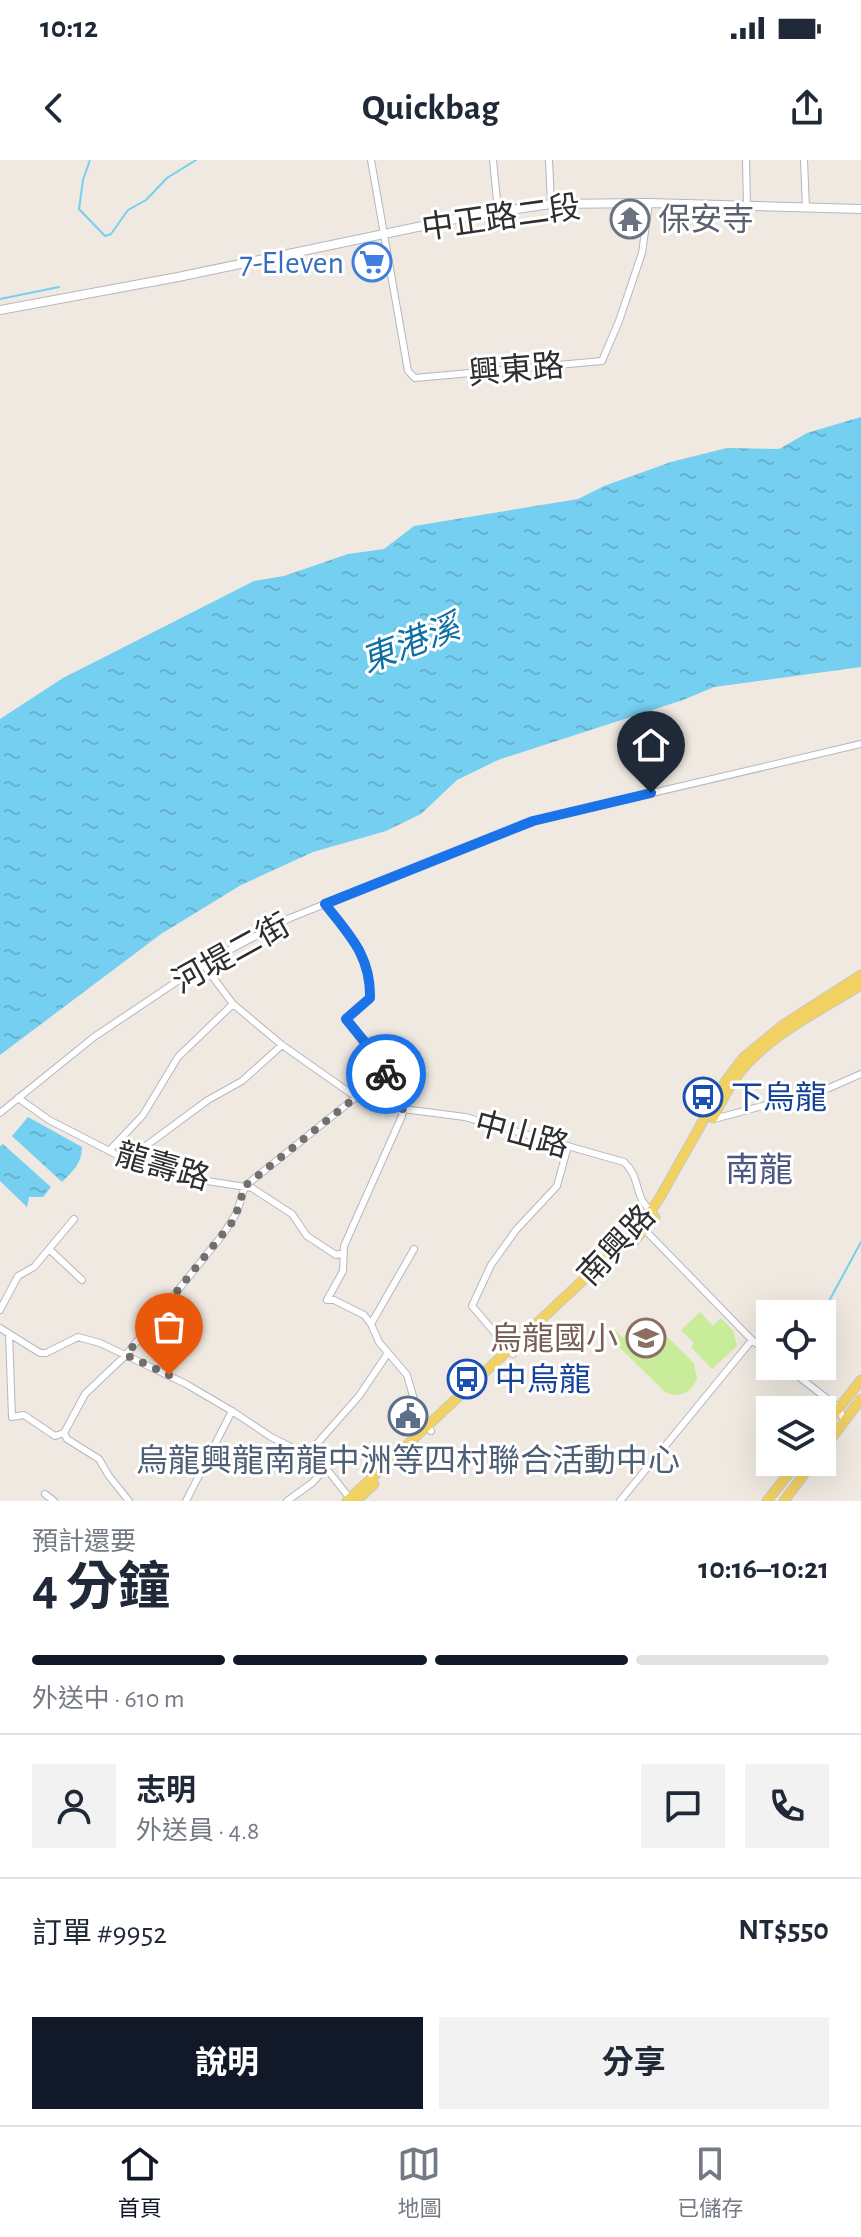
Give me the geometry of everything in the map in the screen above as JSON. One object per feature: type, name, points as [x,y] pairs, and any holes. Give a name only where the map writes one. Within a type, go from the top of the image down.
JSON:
[{"type":"main road","name":"中正路二段","points":[[0,310],[498,211],[551,204],[649,203],[861,209]]},
{"type":"main road","name":"南興路","points":[[710,1117],[725,1082],[760,1042],[861,975]]},
{"type":"main road","name":"南興路","points":[[351,1500],[643,1228],[730,1085],[751,1059],[788,1031],[861,985]]},
{"type":"main road","points":[[836,1412],[861,1380]]},
{"type":"main road","points":[[836,1432],[861,1399]]},
{"type":"main road","points":[[767,1501],[787,1476]]},
{"type":"main road","points":[[784,1501],[803,1476]]},
{"type":"street","points":[[371,160],[382,234]]},
{"type":"street","points":[[493,160],[498,211]]},
{"type":"street","points":[[549,160],[551,204]]},
{"type":"street","points":[[746,160],[747,205]]},
{"type":"street","points":[[804,160],[806,208]]},
{"type":"street","name":"興東路","points":[[382,234],[408,371],[415,378],[602,361],[642,253],[649,203]]},
{"type":"street","name":"河堤二街","points":[[0,1113],[94,1037],[203,964],[290,918],[533,821],[861,744]]},
{"type":"street","points":[[325,904],[365,959],[369,972],[370,998],[346,1019],[372,1051],[403,1102],[403,1109],[344,1246],[343,1271],[327,1300],[334,1300],[364,1315],[379,1342],[407,1375],[415,1403],[429,1428]]},
{"type":"street","name":"中山路","points":[[203,964],[233,1004],[282,1045],[356,1097],[403,1109],[465,1117],[624,1162],[633,1170],[641,1198],[654,1212]]},
{"type":"street","points":[[109,1152],[143,1115],[178,1057],[233,1004]]},
{"type":"street","points":[[127,1160],[208,1100],[242,1081],[282,1045]]},
{"type":"street","points":[[710,1117],[800,1096],[861,1074]]},
{"type":"street","points":[[9,1334],[12,1417],[24,1415],[55,1436],[64,1433],[85,1394],[126,1355],[234,1220],[245,1186],[356,1097]]},
{"type":"street","name":"龍壽路","points":[[18,1098],[49,1120],[127,1160],[183,1172],[207,1181],[245,1186],[292,1214],[307,1236],[336,1255],[344,1253]]},
{"type":"street","points":[[512,1352],[472,1306],[491,1265],[516,1230],[557,1186],[568,1146]]},
{"type":"street","points":[[0,1310],[18,1276],[34,1267],[74,1219]]},
{"type":"street","points":[[643,1228],[756,1343]]},
{"type":"street","points":[[49,1249],[82,1280]]},
{"type":"street","points":[[371,1324],[414,1249]]},
{"type":"street","points":[[0,1328],[40,1353],[78,1337],[100,1343],[186,1384],[326,1468],[351,1500]]},
{"type":"street","points":[[620,1501],[752,1340]]},
{"type":"street","points":[[307,1455],[359,1396],[388,1353]]},
{"type":"street","points":[[803,1380],[839,1408],[844,1421]]},
{"type":"street","points":[[186,1501],[232,1411]]},
{"type":"street","points":[[64,1433],[67,1439],[99,1459],[129,1501]]},
{"type":"street","points":[[287,1501],[300,1493],[343,1449]]},
{"type":"street","points":[[45,1494],[54,1501]]},
{"type":"green space","points":[[700,1312],[713,1326],[721,1318],[733,1330],[737,1346],[712,1369],[691,1347],[694,1343],[681,1330]]},
{"type":"green space","points":[[649,1319],[694,1363],[697,1379],[684,1393],[675,1395],[665,1392],[609,1337],[615,1330],[623,1338],[632,1323]]},
{"type":"water","name":"東港溪","points":[[861,417],[861,667],[714,687],[498,760],[457,780],[421,814],[386,831],[313,852],[241,885],[161,934],[0,1055],[0,719],[63,678],[254,581],[284,576],[348,554],[384,549],[414,526],[578,499],[604,486],[671,462],[727,448],[779,449],[807,433]]},
{"type":"water","points":[[28,1117],[82,1147],[79,1162],[62,1182],[12,1136]]},
{"type":"water","points":[[3,1144],[51,1187],[43,1197],[29,1197],[27,1207],[0,1181],[0,1146]]},
{"type":"waterway","points":[[90,160],[83,180],[79,209],[105,236],[111,234],[128,210],[146,200],[167,178],[196,160]]},
{"type":"waterway","points":[[0,299],[59,287]]},
{"type":"waterway","points":[[830,1300],[861,1242]]},
{"type":"way so far","points":[[169,1375],[126,1355],[234,1220],[245,1186],[356,1097],[403,1109],[403,1102],[386,1074]]},
{"type":"place","name":"保安寺","points":[[630,219]]},
{"type":"place","name":"7-Eleven","points":[[372,262]]},
{"type":"place","name":"下烏龍","points":[[703,1097]]},
{"type":"place","name":"烏龍國小","points":[[646,1338]]},
{"type":"place","name":"中烏龍","points":[[467,1379]]},
{"type":"place","name":"烏龍興龍南龍中洲等四村聯合活動中心","points":[[408,1416]]},
{"type":"district","name":"南龍","points":[[759,1169]]},
{"type":"route","points":[[386,1074],[346,1019],[370,998],[369,972],[365,959],[325,904],[533,821],[651,793]]}]
